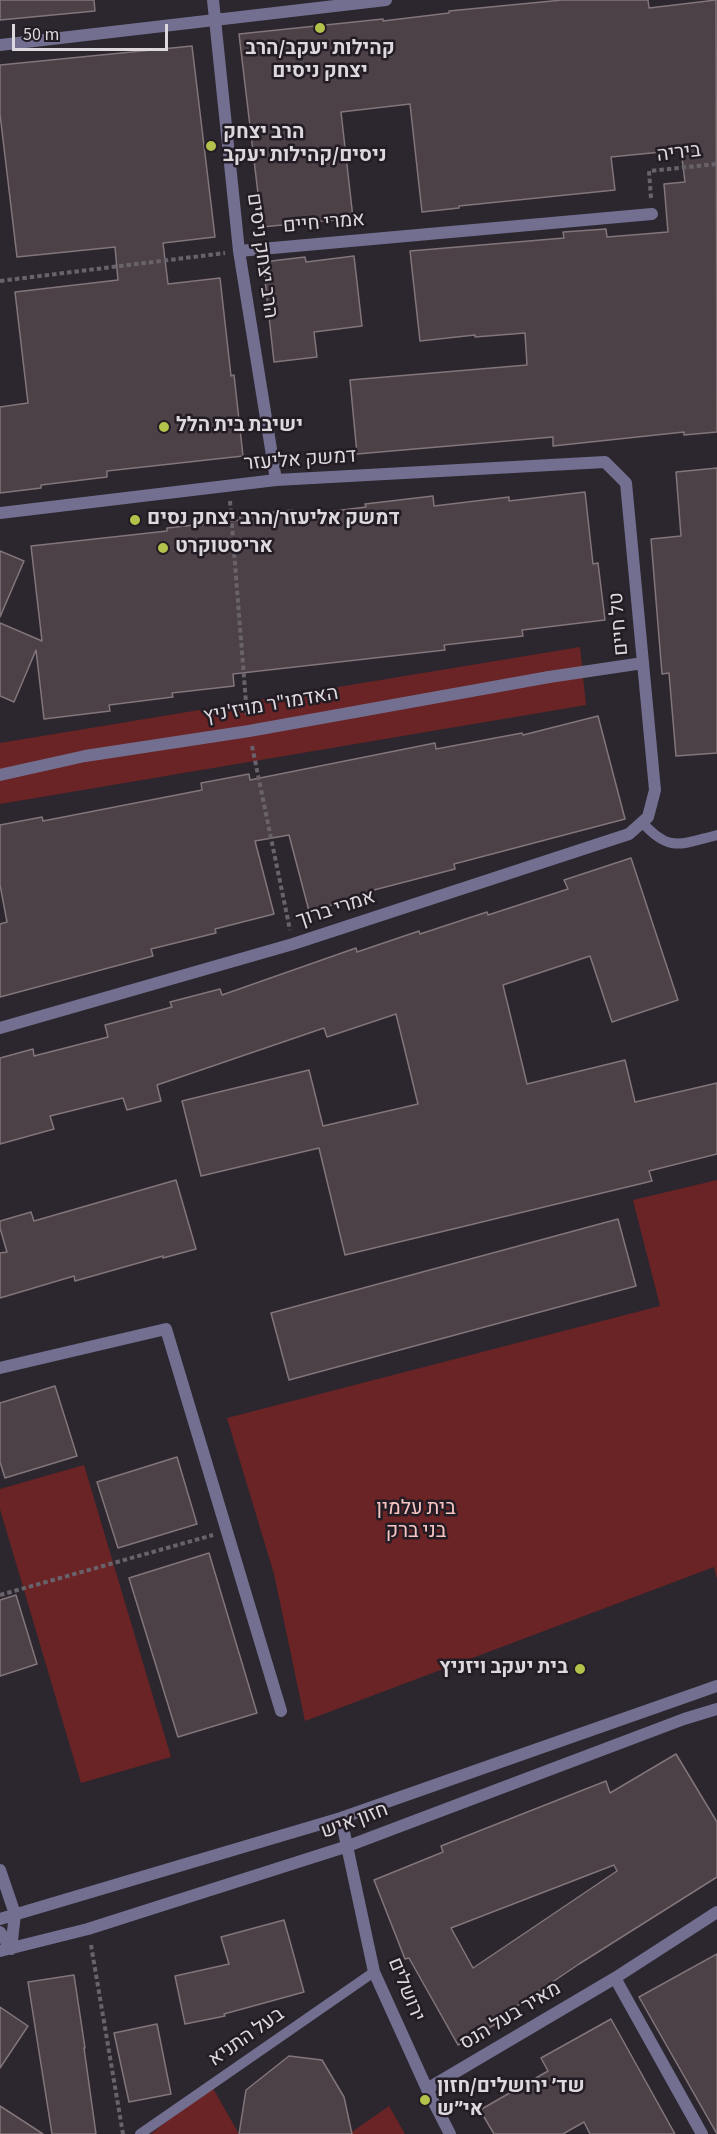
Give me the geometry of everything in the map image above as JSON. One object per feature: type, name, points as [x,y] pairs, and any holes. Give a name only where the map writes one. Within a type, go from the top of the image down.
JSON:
[{"type":"street","name":"הרב יצחק ניסים","points":[[213,0],[238,251],[276,480]]},
{"type":"street","points":[[0,45],[386,0]]},
{"type":"street","name":"אמרי חיים","points":[[238,251],[652,214]]},
{"type":"street","name":"דמשק אליעזר","points":[[0,513],[276,480],[605,462]]},
{"type":"street","name":"טל חיים","points":[[605,462],[626,483],[655,790],[648,817],[642,822]]},
{"type":"street","name":"האדמו\"ר מויז'ניץ","points":[[0,775],[85,756],[249,731],[643,663]]},
{"type":"street","name":"אמרי ברוך","points":[[0,1028],[293,944],[629,834],[642,822]]},
{"type":"street","points":[[0,1368],[166,1329],[281,1711]]},
{"type":"street","name":"חזון איש","points":[[0,1918],[341,1818],[717,1686]]},
{"type":"street","name":"חזון איש","points":[[6,1950],[88,1929],[348,1846],[684,1719],[717,1709]]},
{"type":"street","name":"ירושלים","points":[[341,1818],[374,1972],[427,2090],[450,2134]]},
{"type":"street","points":[[0,1870],[15,1914],[6,1950]]},
{"type":"street","name":"מאיר בעל הנס","points":[[427,2090],[615,1978],[717,1912]]},
{"type":"street","points":[[0,1932],[6,1950]]},
{"type":"street","points":[[615,1978],[702,2134]]},
{"type":"lane","points":[[642,822],[664,842],[686,842],[717,835]]},
{"type":"lane","name":"בעל התניא","points":[[140,2134],[374,1972]]},
{"type":"path","name":"ביריה","points":[[652,214],[649,171],[717,164]]},
{"type":"path","points":[[0,281],[238,251]]},
{"type":"path","points":[[0,1595],[226,1531]]},
{"type":"path","points":[[88,1929],[123,2134]]},
{"type":"green space","points":[[580,647],[586,705],[0,804],[0,743]]},
{"type":"green space","name":"בית עלמין בני ברק","points":[[717,1180],[717,1579],[714,1567],[305,1721],[274,1574],[227,1418],[660,1306],[633,1200]]},
{"type":"green space","points":[[84,1465],[171,1757],[81,1783],[0,1509],[0,1489]]},
{"type":"green space","points":[[211,2085],[239,2134],[151,2134]]},
{"type":"green space","points":[[389,2106],[405,2134],[349,2134]]},
{"type":"building","points":[[0,0],[94,0],[95,11],[0,20]]},
{"type":"building","points":[[562,0],[648,0],[649,8],[716,0],[717,432],[684,435],[684,432],[553,446],[553,437],[357,454],[350,380],[527,365],[525,333],[475,337],[475,335],[420,341],[410,251],[564,238],[563,232],[606,229],[607,237],[668,232],[664,184],[685,182],[681,150],[611,157],[615,190],[422,212],[410,104],[341,112],[353,218],[262,227],[239,34],[383,19],[383,21],[449,13],[449,11]]},
{"type":"building","points":[[192,46],[215,237],[163,243],[168,284],[220,278],[243,456],[107,471],[107,477],[41,485],[41,488],[0,493],[0,407],[28,403],[15,292],[118,280],[115,247],[17,257],[0,114],[0,65]]},
{"type":"building","points":[[354,256],[362,326],[314,332],[317,357],[274,362],[263,262],[305,257],[306,262]]},
{"type":"building","points":[[717,468],[717,753],[676,756],[669,673],[662,674],[651,539],[681,536],[676,472]]},
{"type":"building","points":[[585,492],[593,564],[598,563],[605,620],[522,630],[523,636],[444,645],[445,650],[233,674],[234,686],[172,693],[173,697],[109,705],[110,711],[44,719],[36,650],[14,702],[0,696],[0,623],[42,641],[31,546],[167,531],[167,528],[240,520],[240,516],[293,510],[294,516],[433,496],[434,506],[509,497],[509,501]]},
{"type":"building","points":[[0,551],[24,561],[0,617]]},
{"type":"building","points":[[598,716],[625,819],[454,864],[455,869],[370,891],[371,895],[309,911],[289,835],[255,841],[274,914],[215,929],[216,933],[151,949],[153,956],[0,997],[0,924],[7,922],[0,885],[0,825],[42,817],[43,821],[202,790],[201,783],[249,774],[250,780],[435,743],[436,749],[522,733],[523,735]]},
{"type":"building","points":[[631,858],[678,1000],[612,1022],[590,956],[503,985],[527,1084],[625,1060],[635,1102],[717,1083],[717,1154],[649,1171],[652,1181],[345,1255],[319,1148],[201,1176],[182,1101],[309,1070],[323,1126],[418,1104],[396,1014],[327,1037],[324,1028],[157,1085],[161,1101],[127,1110],[123,1098],[50,1116],[54,1129],[0,1144],[0,1058],[33,1049],[34,1056],[108,1037],[105,1025],[172,1007],[170,1002],[220,989],[222,995],[356,948],[357,952],[419,931],[420,934],[487,912],[488,915],[568,889],[564,880]]},
{"type":"building","points":[[176,1180],[196,1249],[75,1281],[74,1276],[0,1298],[0,1253],[7,1252],[0,1221],[31,1212],[34,1221]]},
{"type":"building","points":[[618,1219],[636,1286],[289,1380],[271,1313]]},
{"type":"building","points":[[55,1386],[77,1456],[5,1478],[0,1462],[0,1403]]},
{"type":"building","points":[[177,1457],[197,1524],[118,1548],[97,1482]]},
{"type":"building","points":[[209,1553],[257,1713],[178,1737],[129,1578]]},
{"type":"building","points":[[16,1595],[37,1664],[0,1676],[0,1600]]},
{"type":"building","points":[[676,1754],[717,1822],[717,1877],[579,1964],[501,2017],[503,2020],[458,2045],[409,1958],[405,1959],[374,1880],[443,1852],[441,1846],[606,1781],[610,1793]],"holes":[[[614,1865],[617,1871],[473,1968],[451,1928]]]},
{"type":"building","points":[[284,1920],[304,1992],[224,2014],[225,2016],[185,2024],[175,1976],[229,1964],[221,1937]]},
{"type":"building","points":[[717,1954],[717,2134],[639,1997]]},
{"type":"building","points":[[74,1975],[96,2134],[52,2134],[28,1982]]},
{"type":"building","points":[[0,2007],[28,2026],[0,2068]]},
{"type":"building","points":[[611,2019],[675,2134],[590,2134],[584,2122],[563,2134],[494,2134],[480,2110],[548,2071],[541,2058]]},
{"type":"building","points":[[157,2024],[171,2094],[129,2102],[114,2033]]},
{"type":"building","points":[[289,2056],[322,2060],[344,2097],[352,2134],[239,2134],[246,2090]]},
{"type":"building","points":[[0,2106],[43,2134],[0,2134]]},
{"type":"place","name":"קהילות יעקב/הרב יצחק ניסים","points":[[320,28]]},
{"type":"place","name":"הרב יצחק ניסים/קהילות יעקב","points":[[211,146]]},
{"type":"place","name":"ישיבת בית הלל","points":[[164,427]]},
{"type":"place","name":"דמשק אליעזר/הרב יצחק נסים","points":[[135,520]]},
{"type":"place","name":"אריסטוקרט","points":[[163,548]]},
{"type":"place","name":"בית יעקב ויזניץ","points":[[580,1669]]},
{"type":"place","name":"שד׳ ירושלים/חזון אי״ש","points":[[425,2100]]}]
